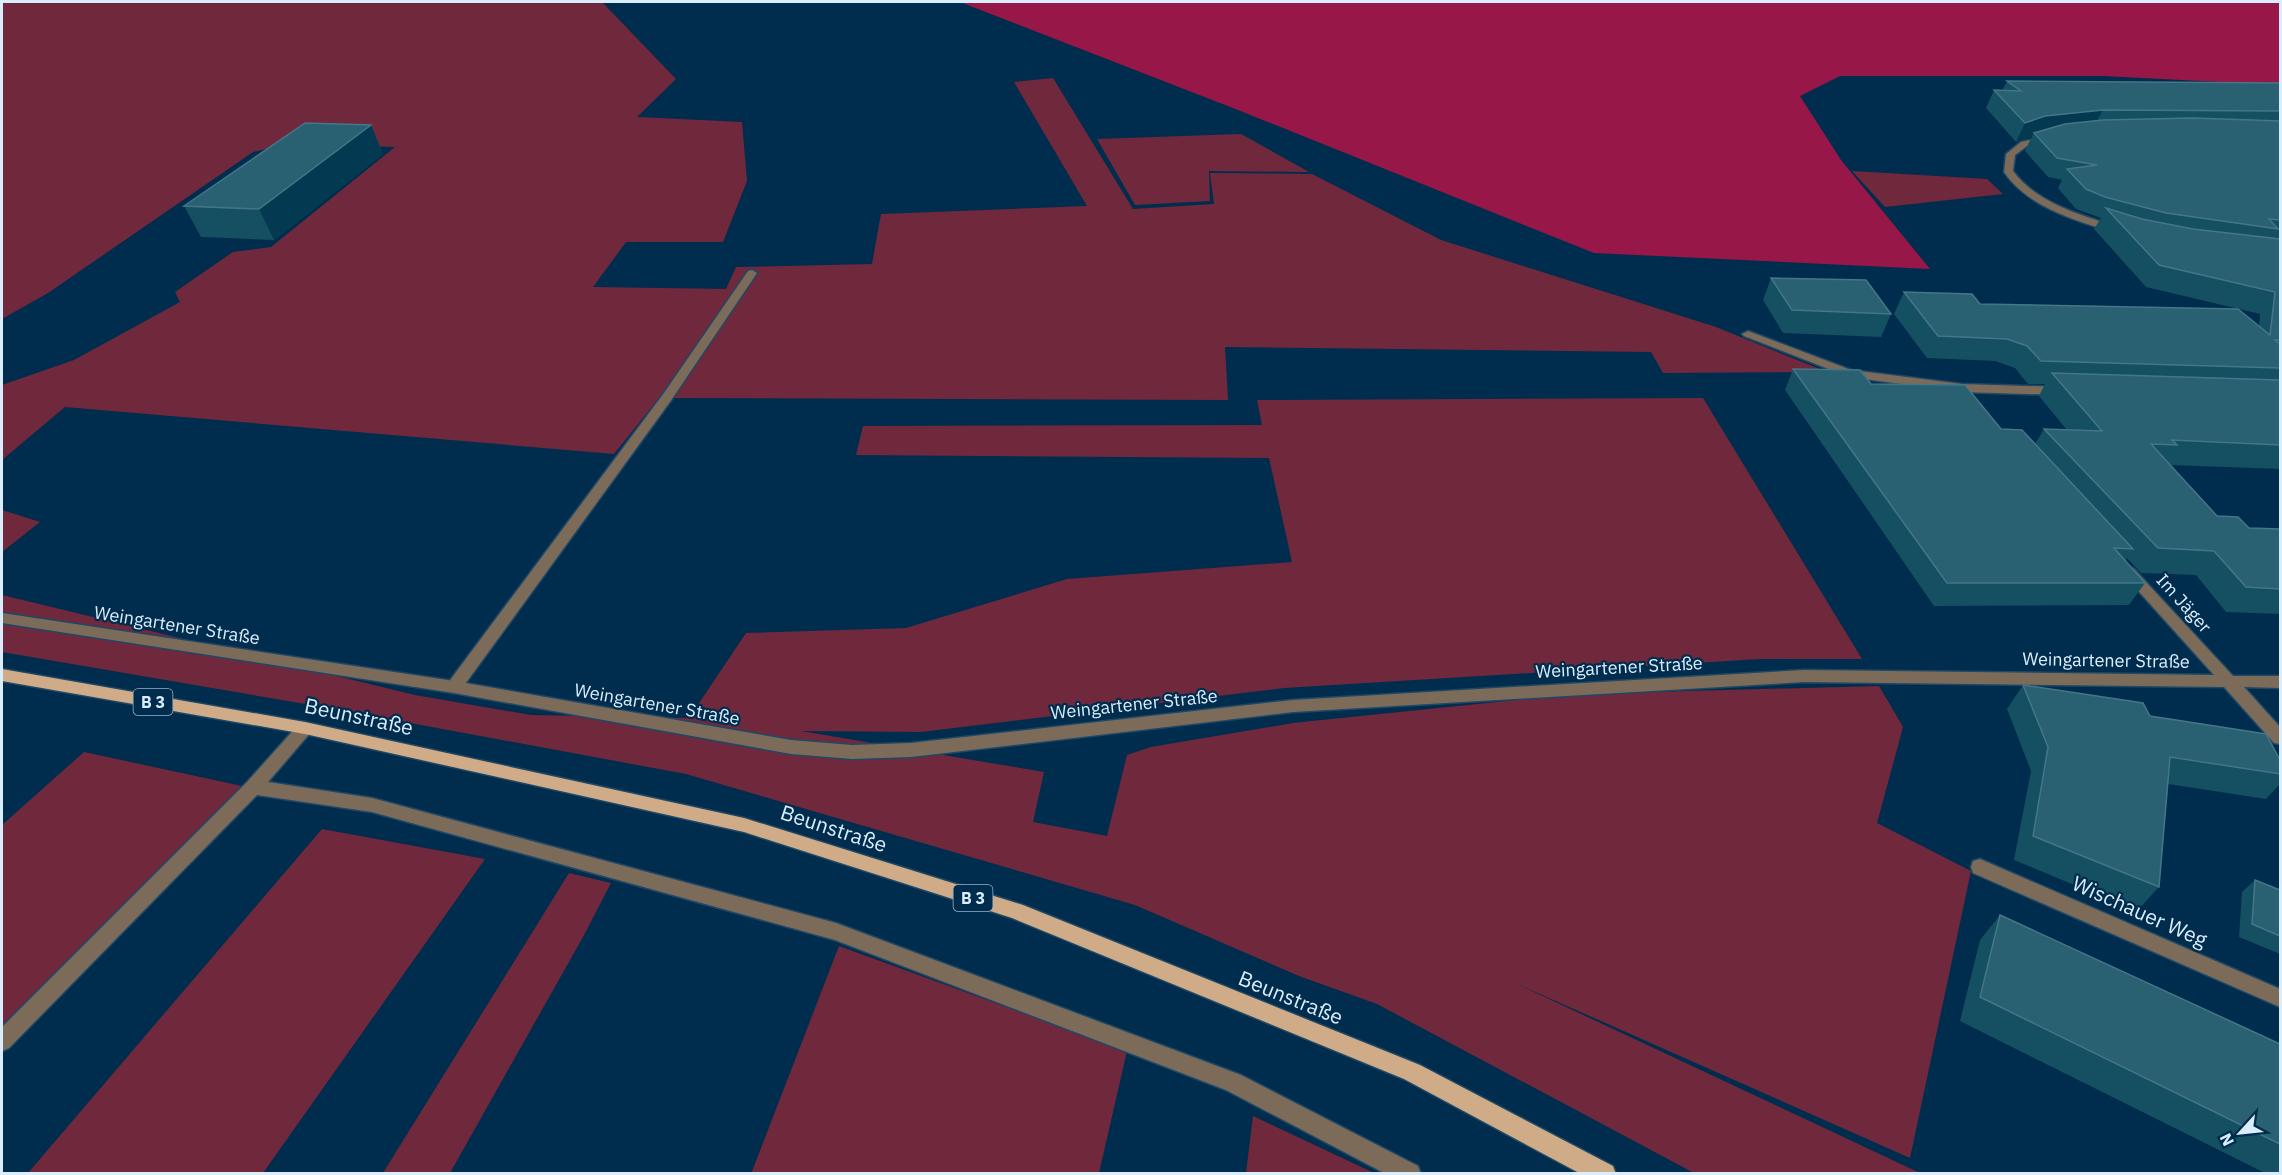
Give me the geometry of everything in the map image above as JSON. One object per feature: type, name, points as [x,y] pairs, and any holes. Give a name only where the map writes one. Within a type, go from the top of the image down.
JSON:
[{"type":"main road","name":"Beunstraße","points":[[2,675],[305,728],[744,825],[1016,911],[1412,1072],[1605,1173]]},
{"type":"street","points":[[2055,138],[2014,148],[2008,157],[2007,166],[2010,176],[2038,198],[2061,210],[2131,233]]},
{"type":"street","points":[[454,687],[668,396],[752,273]]},
{"type":"street","points":[[1748,334],[1849,373],[1962,388],[2068,391]]},
{"type":"street","points":[[1962,388],[1978,406]]},
{"type":"street","name":"Im Jäger","points":[[2115,556],[2280,738]]},
{"type":"street","name":"Weingartener Straße","points":[[2,618],[454,687],[791,747],[852,752],[911,750],[1293,706],[1804,676],[2280,682]]},
{"type":"street","points":[[2,1041],[253,787],[305,728]]},
{"type":"street","points":[[253,787],[372,805],[836,932],[1233,1082],[1410,1173]]},
{"type":"street","name":"Wischauer Weg","points":[[1980,867],[2280,999]]},
{"type":"shaded area","points":[[2,2],[602,2],[676,79],[637,117],[742,122],[747,181],[723,242],[626,242],[593,287],[726,289],[736,267],[872,264],[881,214],[1087,206],[1014,82],[1053,78],[1133,209],[1214,204],[1210,173],[1312,174],[1441,240],[1716,327],[1827,372],[1663,373],[1651,352],[1225,347],[1228,400],[659,398],[614,454],[65,407],[2,460],[2,385],[74,360],[180,302],[175,292],[233,252],[271,247],[395,147],[289,144],[253,152],[48,293],[2,319]]},
{"type":"shaded area","points":[[960,2],[2280,2],[2280,85],[2103,76],[1840,76],[1800,96],[1841,160],[1930,269],[1594,253],[1238,110]]},
{"type":"shaded area","points":[[1241,134],[1309,172],[1209,171],[1210,201],[1135,205],[1097,139]]},
{"type":"shaded area","points":[[1852,171],[1987,179],[2003,194],[1885,207]]},
{"type":"shaded area","points":[[1703,398],[1862,659],[1760,659],[1284,688],[921,732],[801,731],[1044,772],[1033,822],[1107,836],[1127,755],[1151,747],[1293,723],[1576,694],[1879,686],[1903,727],[1877,823],[1971,871],[1910,1158],[1513,982],[1920,1173],[1694,1173],[1377,1004],[1299,976],[1135,905],[686,774],[329,708],[2,652],[2,595],[415,695],[531,715],[689,718],[746,633],[906,628],[1067,579],[1292,562],[1269,458],[856,455],[863,426],[1262,425],[1257,400]]},
{"type":"shaded area","points":[[2,510],[40,522],[2,552]]},
{"type":"shaded area","points":[[84,752],[242,786],[2,1033],[2,825]]},
{"type":"shaded area","points":[[322,829],[485,859],[263,1173],[28,1173]]},
{"type":"shaded area","points":[[569,873],[611,883],[450,1173],[383,1173]]},
{"type":"shaded area","points":[[839,946],[1127,1051],[1099,1173],[751,1174]]},
{"type":"shaded area","points":[[1253,1116],[1374,1173],[1246,1173]]},
{"type":"building","points":[[2007,81],[2280,83],[2280,111],[2103,110],[2045,116],[2025,123],[1994,90],[2021,91]]},
{"type":"building","points":[[2193,118],[2280,121],[2280,220],[2269,219],[2278,229],[2166,213],[2105,197],[2086,189],[2067,169],[2097,165],[2057,158],[2034,133],[2065,124],[2103,120]]},
{"type":"building","points":[[305,123],[371,125],[259,209],[184,206]]},
{"type":"building","points":[[2106,208],[2142,219],[2193,229],[2280,239],[2280,340],[2275,340],[2280,344],[2280,368],[2041,361],[2027,346],[2007,339],[1938,336],[1904,292],[1972,294],[1980,304],[2238,309],[2270,335],[2275,292],[2159,265]]},
{"type":"building","points":[[1771,278],[1866,280],[1891,314],[1792,310]]},
{"type":"building","points":[[1793,369],[1860,370],[1871,384],[1965,385],[2001,429],[2022,430],[2133,549],[2114,548],[2145,583],[1947,583]]},
{"type":"building","points":[[2052,373],[2280,380],[2280,445],[2172,440],[2177,445],[2151,444],[2217,516],[2238,517],[2249,528],[2280,529],[2280,589],[2246,587],[2214,551],[2158,548],[2044,429],[2102,431]]},
{"type":"building","points":[[2023,685],[2143,703],[2150,716],[2266,734],[2280,760],[2280,774],[2170,757],[2159,887],[2033,836],[2048,747]]},
{"type":"building","points":[[2255,880],[2280,890],[2280,936],[2252,924]]},
{"type":"building","points":[[2000,915],[2280,1044],[2280,1144],[1980,997]]}]
